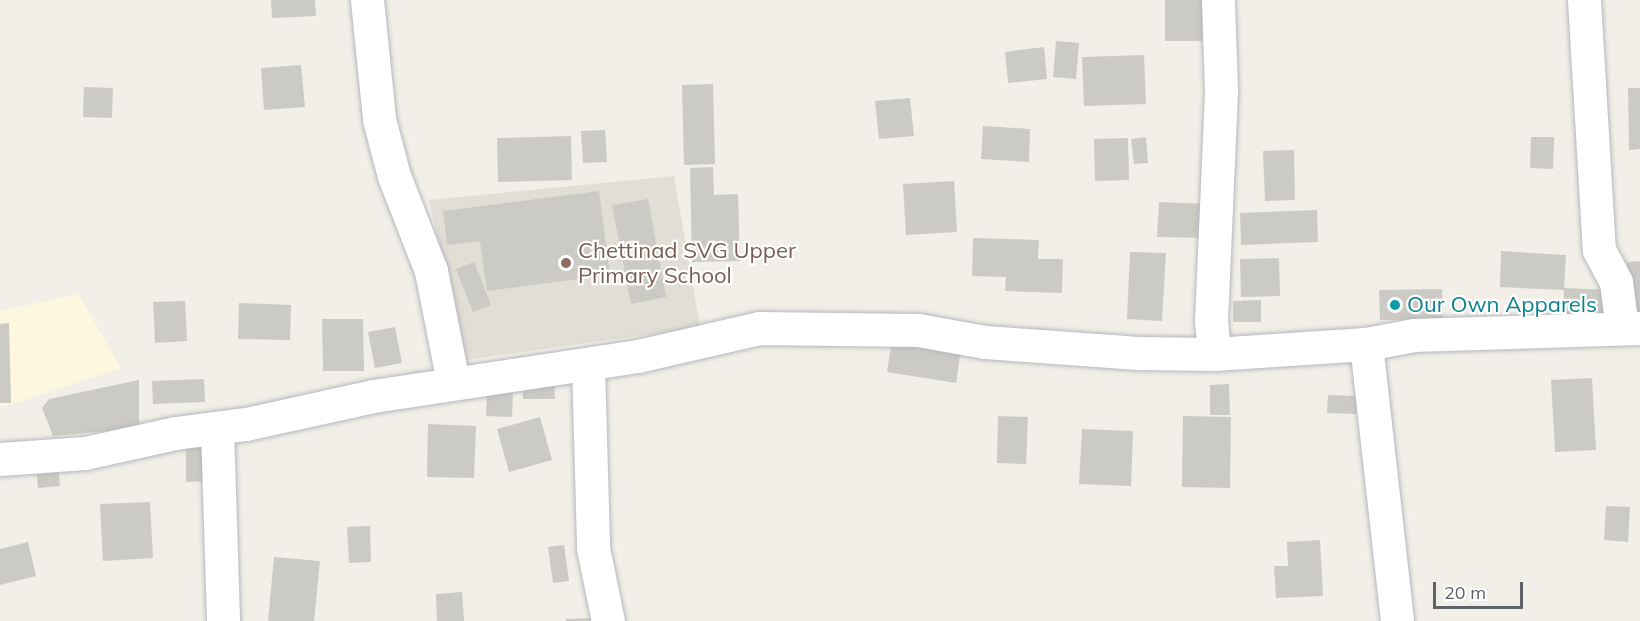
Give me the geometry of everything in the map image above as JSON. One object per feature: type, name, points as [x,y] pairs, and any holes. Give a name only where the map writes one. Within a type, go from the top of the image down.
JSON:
[{"type":"street","points":[[367,0],[379,119],[394,176],[431,271],[453,382]]},
{"type":"street","points":[[1214,354],[1211,321],[1220,144],[1218,0]]},
{"type":"street","points":[[0,459],[85,453],[174,433],[217,428],[453,382],[588,364],[759,328],[918,330],[985,342],[1139,353],[1214,354],[1366,344],[1414,335],[1631,328],[1616,282],[1599,250],[1584,0]]},
{"type":"street","points":[[1366,344],[1397,621]]},
{"type":"street","points":[[588,364],[593,548],[608,621]]},
{"type":"street","points":[[217,428],[223,621]]},
{"type":"shaded area","name":"Chettinad SVG Upper Primary School","points":[[674,176],[700,327],[466,360],[429,200]]},
{"type":"shaded area","points":[[78,294],[121,368],[0,408],[0,311]]},
{"type":"building","points":[[271,0],[315,0],[316,16],[272,18]]},
{"type":"building","points":[[1165,0],[1206,0],[1206,41],[1165,41]]},
{"type":"building","points":[[1056,41],[1079,43],[1076,79],[1053,77]]},
{"type":"building","points":[[1044,47],[1047,79],[1008,83],[1005,52]]},
{"type":"building","points":[[1144,55],[1146,104],[1084,106],[1082,57]]},
{"type":"building","points":[[301,65],[305,107],[264,110],[261,68]]},
{"type":"building","points":[[713,84],[715,164],[684,165],[682,85]]},
{"type":"building","points":[[84,87],[113,88],[112,118],[83,117]]},
{"type":"building","points":[[1628,88],[1640,88],[1640,149],[1629,150]]},
{"type":"building","points":[[910,98],[914,136],[879,139],[875,101]]},
{"type":"building","points":[[983,126],[1030,129],[1029,162],[981,159]]},
{"type":"building","points":[[605,130],[607,162],[583,163],[581,131]]},
{"type":"building","points":[[571,136],[572,180],[498,182],[497,138]]},
{"type":"building","points":[[1146,137],[1148,163],[1134,164],[1131,139]]},
{"type":"building","points":[[1531,137],[1554,137],[1553,169],[1530,168]]},
{"type":"building","points":[[1128,138],[1129,180],[1095,181],[1094,139]]},
{"type":"building","points":[[1294,150],[1295,200],[1265,201],[1263,151]]},
{"type":"building","points":[[713,167],[714,195],[738,194],[740,261],[692,262],[690,168]]},
{"type":"building","points":[[954,181],[957,232],[906,235],[903,184]]},
{"type":"building","points":[[599,191],[610,275],[487,291],[480,241],[447,245],[443,211]]},
{"type":"building","points":[[648,199],[666,297],[631,304],[612,205]]},
{"type":"building","points":[[1159,202],[1208,204],[1207,238],[1157,237]]},
{"type":"building","points":[[1317,210],[1318,242],[1241,245],[1240,213]]},
{"type":"building","points":[[973,238],[1039,240],[1038,259],[1063,259],[1062,293],[1005,291],[1006,277],[972,276]]},
{"type":"building","points":[[1501,251],[1566,255],[1564,288],[1611,290],[1610,318],[1563,316],[1564,290],[1500,287]]},
{"type":"building","points":[[1130,252],[1166,253],[1162,321],[1127,319]]},
{"type":"building","points":[[1279,258],[1280,296],[1241,297],[1240,259]]},
{"type":"building","points":[[1640,261],[1640,316],[1629,316],[1627,262]]},
{"type":"building","points":[[474,262],[491,305],[473,312],[456,269]]},
{"type":"building","points":[[1442,289],[1443,319],[1380,320],[1379,290]]},
{"type":"building","points":[[1261,300],[1261,322],[1233,322],[1233,301]]},
{"type":"building","points":[[185,301],[187,341],[155,343],[153,302]]},
{"type":"building","points":[[239,303],[291,305],[290,340],[238,339]]},
{"type":"building","points":[[322,319],[363,319],[364,371],[323,371]]},
{"type":"building","points":[[9,323],[11,403],[0,403],[0,324]]},
{"type":"building","points":[[395,327],[402,363],[375,368],[368,332]]},
{"type":"building","points":[[892,339],[961,349],[956,383],[887,372]]},
{"type":"building","points":[[554,372],[555,399],[523,399],[522,373]]},
{"type":"building","points":[[1592,378],[1596,450],[1555,452],[1551,380]]},
{"type":"building","points":[[204,379],[205,402],[153,404],[152,381]]},
{"type":"building","points":[[139,380],[139,428],[53,436],[42,408],[49,399]]},
{"type":"building","points":[[1229,384],[1230,415],[1210,415],[1210,385]]},
{"type":"building","points":[[487,391],[513,393],[512,417],[486,416]]},
{"type":"building","points":[[1328,395],[1357,396],[1356,414],[1327,413]]},
{"type":"building","points":[[998,416],[1028,417],[1026,464],[997,463]]},
{"type":"building","points":[[1183,416],[1231,417],[1230,488],[1182,487]]},
{"type":"building","points":[[540,417],[552,460],[509,472],[497,429]]},
{"type":"building","points":[[428,424],[476,426],[474,478],[427,477]]},
{"type":"building","points":[[1082,429],[1133,431],[1131,486],[1079,484]]},
{"type":"building","points":[[186,435],[212,435],[213,481],[186,482]]},
{"type":"building","points":[[58,466],[60,486],[38,488],[36,468]]},
{"type":"building","points":[[150,502],[153,558],[103,561],[100,504]]},
{"type":"building","points":[[1606,506],[1630,507],[1628,542],[1604,540]]},
{"type":"building","points":[[370,526],[371,562],[349,563],[347,527]]},
{"type":"building","points":[[1320,540],[1323,596],[1276,598],[1274,566],[1288,566],[1287,542]]},
{"type":"building","points":[[28,542],[36,576],[0,585],[0,549]]},
{"type":"building","points":[[564,545],[569,581],[553,583],[548,547]]},
{"type":"building","points":[[274,557],[320,561],[314,621],[268,621]]},
{"type":"building","points":[[462,592],[464,621],[437,621],[436,594]]},
{"type":"building","points":[[591,618],[591,621],[566,621],[566,619]]},
{"type":"place","name":"Chettinad SVG Upper Primary School","points":[[566,263]]},
{"type":"place","name":"Our Own Apparels","points":[[1395,305]]}]
